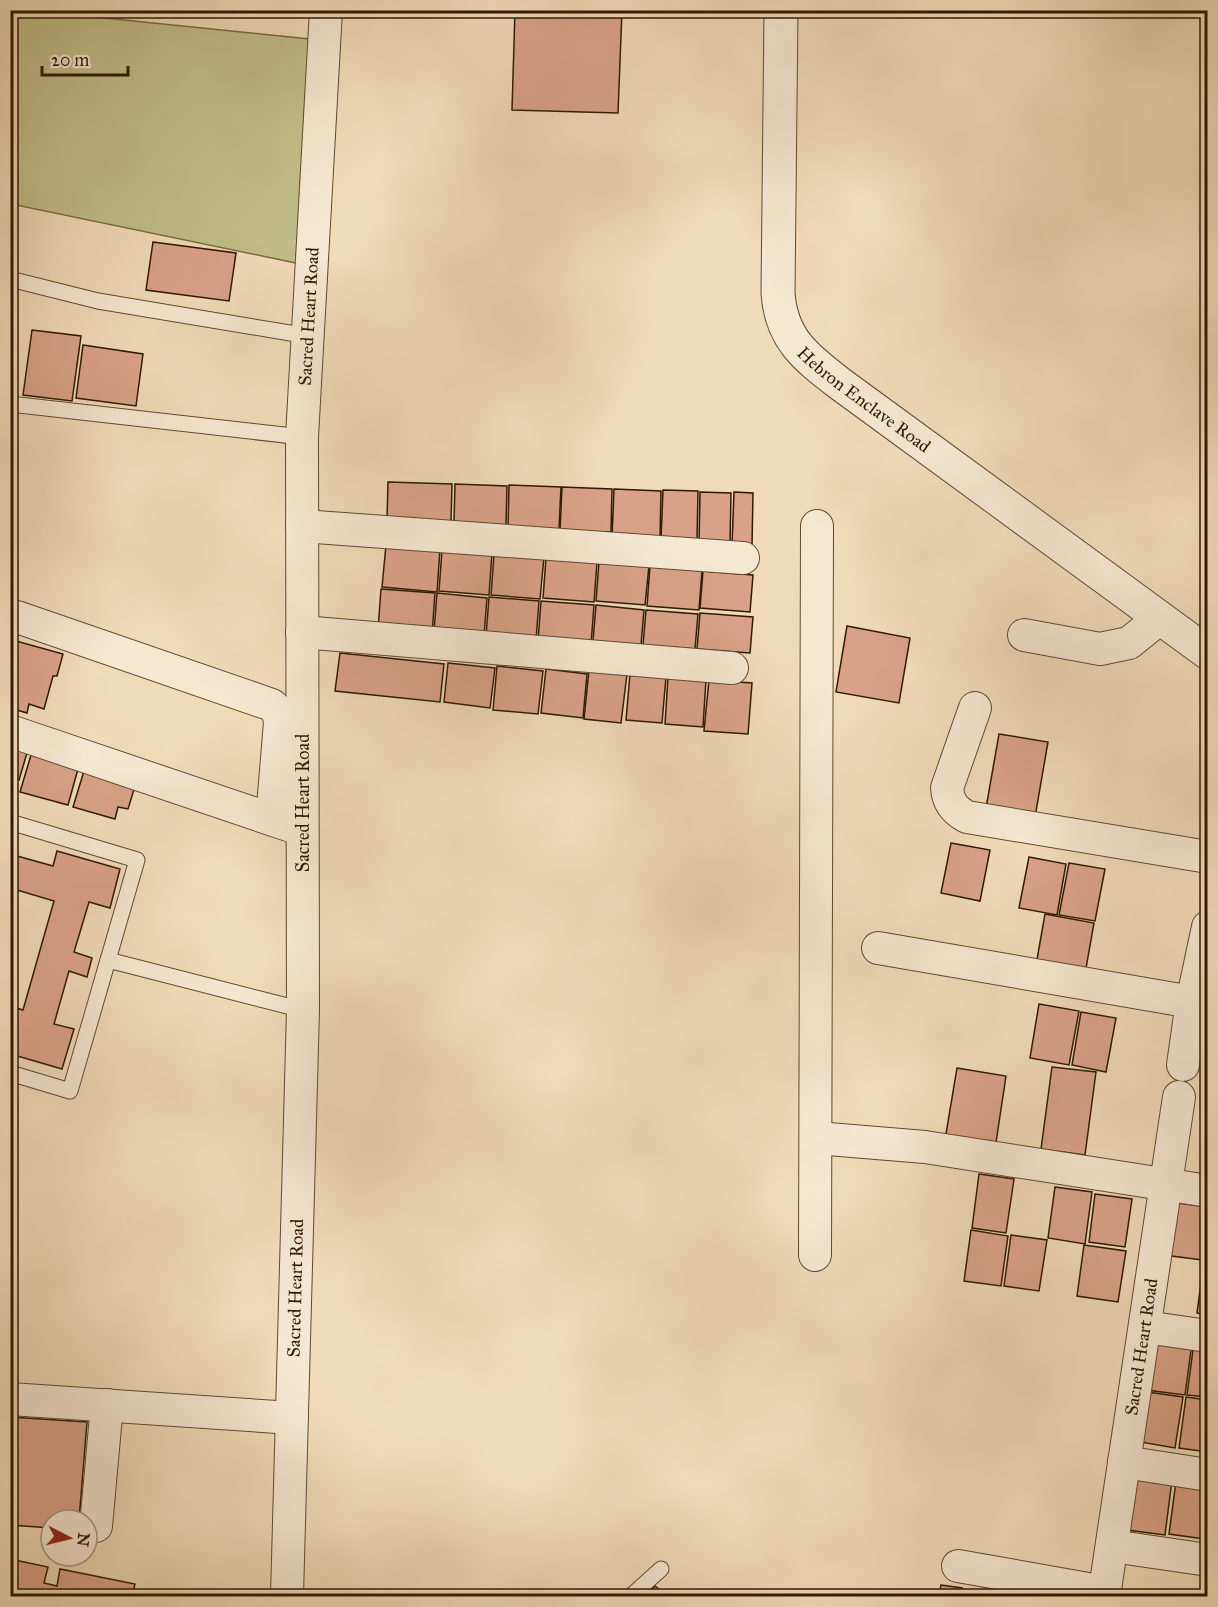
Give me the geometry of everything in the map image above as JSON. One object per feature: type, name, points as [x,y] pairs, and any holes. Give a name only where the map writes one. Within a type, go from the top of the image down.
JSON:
[{"type":"street","name":"Sacred Heart Road","points":[[287,1596],[303,1010],[302,437],[326,10]]},
{"type":"street","name":"Hebron Enclave Road","points":[[781,10],[778,293],[780,311],[792,340],[803,353],[839,383],[1208,654]]},
{"type":"street","points":[[302,526],[743,558]]},
{"type":"street","points":[[815,1255],[817,526]]},
{"type":"street","points":[[10,618],[17,617],[272,705],[278,712],[280,722],[272,819]]},
{"type":"street","points":[[1024,635],[1101,649],[1129,643],[1160,618]]},
{"type":"street","points":[[302,632],[732,668]]},
{"type":"street","points":[[975,708],[948,788],[948,797],[958,812],[967,817],[1208,857]]},
{"type":"street","points":[[10,731],[303,830]]},
{"type":"street","points":[[1183,1065],[1192,1002],[1208,927]]},
{"type":"street","points":[[878,948],[1192,1002]]},
{"type":"street","name":"Sacred Heart Road","points":[[1105,1594],[1179,1097]]},
{"type":"street","points":[[816,1138],[925,1147],[1208,1191]]},
{"type":"street","points":[[1145,1327],[1208,1335]]},
{"type":"street","points":[[10,1399],[292,1418]]},
{"type":"street","points":[[98,1508],[107,1405]]},
{"type":"street","points":[[1124,1462],[1208,1475]]},
{"type":"street","points":[[1112,1546],[1208,1560]]},
{"type":"street","points":[[958,1566],[1105,1594]]},
{"type":"lane","points":[[10,279],[98,301],[308,336]]},
{"type":"lane","points":[[10,404],[302,437]]},
{"type":"lane","points":[[10,822],[137,860],[70,1091],[10,1073]]},
{"type":"lane","points":[[108,960],[303,1010]]},
{"type":"lane","points":[[631,1596],[661,1569]]},
{"type":"shaded area","points":[[10,11],[36,11],[309,39],[296,263],[11,204]]},
{"type":"building","points":[[515,10],[622,10],[618,113],[512,110]]},
{"type":"building","points":[[153,242],[236,253],[229,301],[146,290]]},
{"type":"building","points":[[32,330],[81,336],[72,401],[23,395]]},
{"type":"building","points":[[83,345],[143,354],[136,406],[76,398]]},
{"type":"building","points":[[388,482],[452,484],[451,521],[387,519]]},
{"type":"building","points":[[455,484],[507,486],[506,525],[454,523]]},
{"type":"building","points":[[509,485],[561,487],[559,529],[508,528]]},
{"type":"building","points":[[562,487],[612,489],[611,532],[560,531]]},
{"type":"building","points":[[614,489],[661,491],[660,539],[612,537]]},
{"type":"building","points":[[663,490],[698,491],[697,540],[661,539]]},
{"type":"building","points":[[700,492],[731,493],[730,544],[699,544]]},
{"type":"building","points":[[734,492],[753,493],[752,546],[732,545]]},
{"type":"building","points":[[386,545],[440,549],[437,592],[382,587]]},
{"type":"building","points":[[442,550],[492,553],[489,595],[439,591]]},
{"type":"building","points":[[494,554],[544,557],[540,599],[491,595]]},
{"type":"building","points":[[546,558],[597,562],[594,602],[543,598]]},
{"type":"building","points":[[599,562],[649,566],[645,605],[596,601]]},
{"type":"building","points":[[650,566],[702,571],[699,610],[647,606]]},
{"type":"building","points":[[703,571],[753,575],[750,612],[700,608]]},
{"type":"building","points":[[381,589],[435,593],[432,635],[378,630]]},
{"type":"building","points":[[437,593],[487,598],[484,635],[434,631]]},
{"type":"building","points":[[489,597],[539,601],[536,640],[486,636]]},
{"type":"building","points":[[541,601],[594,605],[591,645],[538,641]]},
{"type":"building","points":[[596,605],[644,610],[641,645],[593,641]]},
{"type":"building","points":[[646,610],[698,614],[695,649],[643,645]]},
{"type":"building","points":[[700,613],[753,617],[750,653],[697,649]]},
{"type":"building","points":[[847,626],[910,638],[899,703],[836,692]]},
{"type":"building","points":[[16,641],[63,654],[57,676],[53,676],[44,709],[29,704],[27,713],[10,708],[10,660]]},
{"type":"building","points":[[340,653],[444,664],[440,702],[335,691]]},
{"type":"building","points":[[448,663],[495,668],[490,708],[444,702]]},
{"type":"building","points":[[497,666],[543,671],[538,714],[493,710]]},
{"type":"building","points":[[546,669],[587,674],[583,718],[541,713]]},
{"type":"building","points":[[589,670],[627,674],[621,723],[584,719]]},
{"type":"building","points":[[630,674],[666,677],[662,723],[626,720]]},
{"type":"building","points":[[668,677],[706,680],[703,727],[665,724]]},
{"type":"building","points":[[709,680],[752,683],[748,734],[704,731]]},
{"type":"building","points":[[999,734],[1048,742],[1035,817],[986,808]]},
{"type":"building","points":[[10,748],[27,753],[19,780],[10,777]]},
{"type":"building","points":[[31,755],[78,769],[68,805],[20,792]]},
{"type":"building","points":[[84,771],[135,786],[128,809],[118,807],[115,819],[73,807]]},
{"type":"building","points":[[951,843],[990,850],[980,901],[941,893]]},
{"type":"building","points":[[57,851],[120,869],[110,908],[89,902],[74,952],[92,958],[87,977],[69,971],[54,1024],[74,1029],[62,1069],[14,1055],[18,1043],[10,1040],[10,1006],[23,1010],[54,901],[10,888],[10,854],[53,866]]},
{"type":"building","points":[[1029,857],[1066,864],[1057,915],[1019,908]]},
{"type":"building","points":[[1069,863],[1105,869],[1095,921],[1059,915]]},
{"type":"building","points":[[1045,914],[1094,923],[1085,974],[1036,965]]},
{"type":"building","points":[[1039,1004],[1079,1011],[1069,1065],[1030,1058]]},
{"type":"building","points":[[1081,1012],[1116,1018],[1106,1072],[1072,1065]]},
{"type":"building","points":[[1052,1067],[1096,1072],[1085,1155],[1041,1149]]},
{"type":"building","points":[[957,1068],[1006,1076],[995,1149],[945,1140]]},
{"type":"building","points":[[979,1174],[1014,1179],[1006,1233],[972,1228]]},
{"type":"building","points":[[1055,1187],[1092,1192],[1085,1244],[1048,1238]]},
{"type":"building","points":[[1095,1194],[1132,1199],[1125,1247],[1089,1242]]},
{"type":"building","points":[[1171,1202],[1208,1207],[1202,1260],[1164,1255]]},
{"type":"building","points":[[971,1230],[1008,1236],[1001,1286],[964,1281]]},
{"type":"building","points":[[1011,1235],[1047,1240],[1039,1291],[1004,1286]]},
{"type":"building","points":[[1084,1245],[1126,1251],[1118,1302],[1077,1296]]},
{"type":"building","points":[[1204,1261],[1208,1261],[1208,1315],[1197,1313]]},
{"type":"building","points":[[1153,1337],[1192,1343],[1185,1395],[1146,1390]]},
{"type":"building","points":[[1194,1342],[1208,1344],[1208,1397],[1187,1395]]},
{"type":"building","points":[[1147,1392],[1183,1397],[1175,1448],[1140,1442]]},
{"type":"building","points":[[1186,1397],[1208,1400],[1208,1452],[1179,1448]]},
{"type":"building","points":[[10,1417],[87,1422],[80,1508],[39,1508],[39,1527],[10,1525]]},
{"type":"building","points":[[1135,1475],[1172,1480],[1165,1535],[1127,1530]]},
{"type":"building","points":[[1176,1481],[1208,1485],[1208,1517],[1204,1539],[1169,1534]]},
{"type":"building","points":[[10,1559],[39,1565],[39,1568],[48,1568],[44,1583],[57,1586],[60,1569],[135,1584],[133,1593],[151,1596],[10,1596]]},
{"type":"building","points":[[941,1585],[962,1588],[961,1596],[939,1596]]},
{"type":"building","points":[[655,1586],[668,1596],[646,1596]]},
{"type":"building","points":[[964,1590],[1003,1596],[963,1596]]}]
